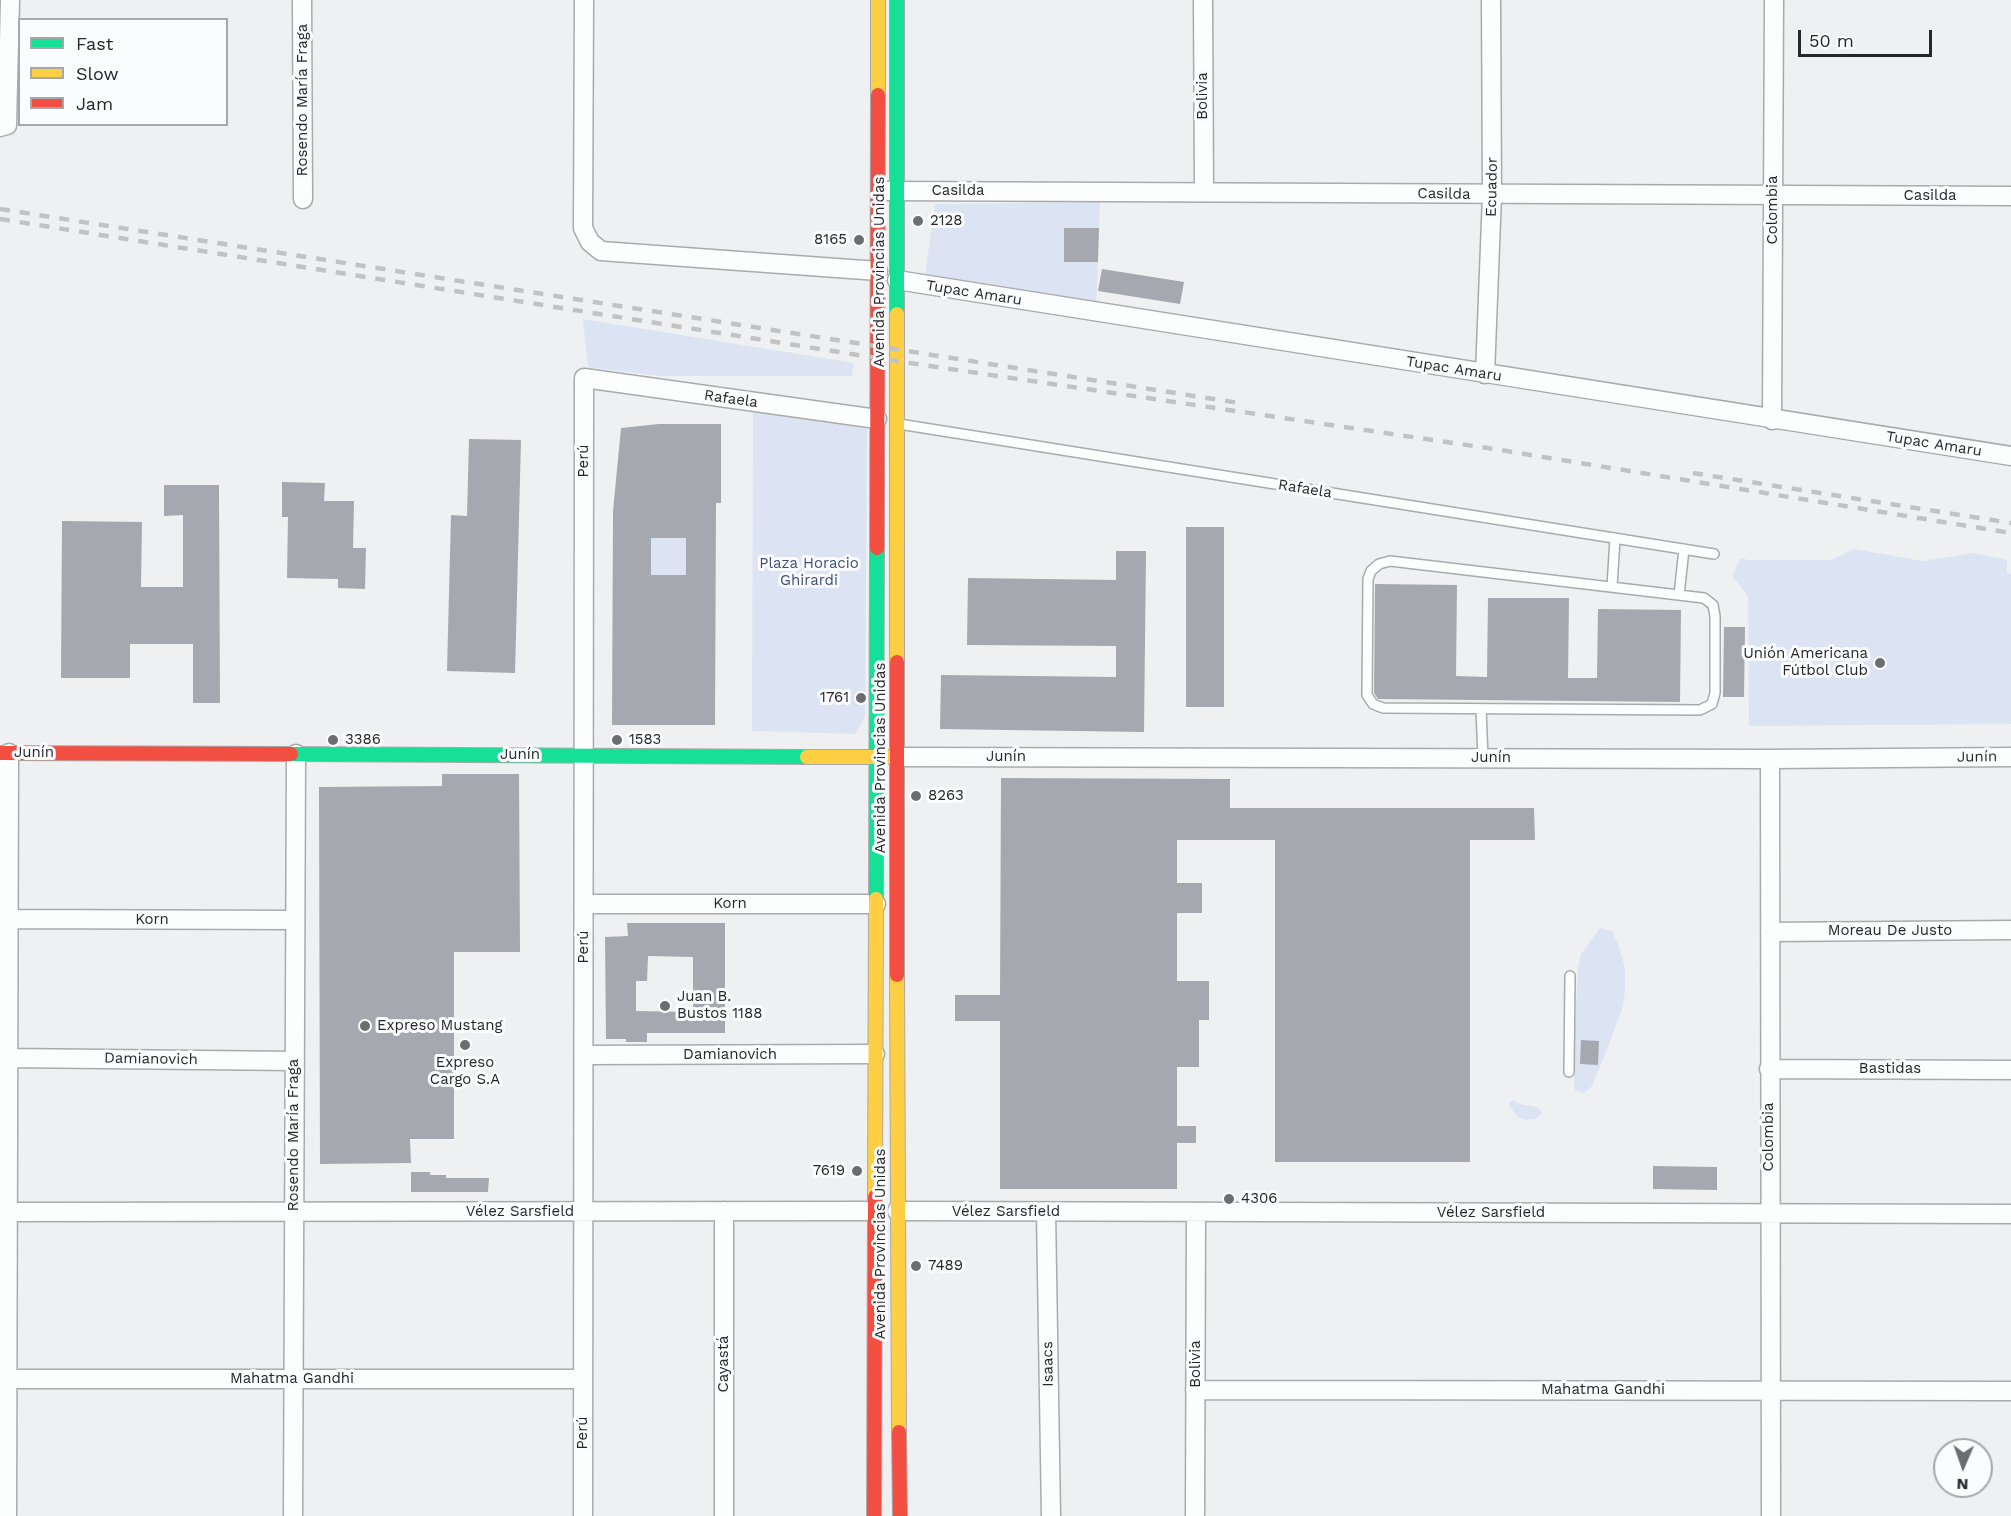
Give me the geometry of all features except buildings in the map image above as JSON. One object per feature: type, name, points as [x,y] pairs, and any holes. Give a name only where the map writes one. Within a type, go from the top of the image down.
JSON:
[{"type":"main road","name":"Avenida Provincias Unidas","points":[[874,1516],[878,0]]},
{"type":"main road","name":"Avenida Provincias Unidas","points":[[897,0],[897,1211],[900,1516]]},
{"type":"main road","name":"Junín","points":[[4,753],[897,757]]},
{"type":"main road","name":"Vélez Sarsfield","points":[[875,1211],[897,1211]]},
{"type":"street","points":[[3,126],[10,0]]},
{"type":"street","name":"Rosendo María Fraga","points":[[302,0],[303,199]]},
{"type":"street","points":[[584,0],[583,228],[590,242],[601,251],[878,271]]},
{"type":"street","name":"Bolivia","points":[[1203,0],[1204,192]]},
{"type":"street","name":"Ecuador","points":[[1485,374],[1492,195],[1491,0]]},
{"type":"street","name":"Colombia","points":[[1772,420],[1774,0]]},
{"type":"street","name":"Casilda","points":[[878,191],[2011,196]]},
{"type":"street","name":"Tupac Amaru","points":[[897,280],[2011,456]]},
{"type":"street","name":"Rafaela","points":[[584,378],[877,419]]},
{"type":"street","name":"Perú","points":[[583,1516],[584,378]]},
{"type":"street","points":[[4,753],[9,919],[4,1212],[7,1516]]},
{"type":"street","name":"Rosendo María Fraga","points":[[293,1516],[296,754]]},
{"type":"street","name":"Junín","points":[[897,757],[1770,759],[2011,757]]},
{"type":"street","name":"Colombia","points":[[1770,759],[1771,1516]]},
{"type":"street","name":"Korn","points":[[584,904],[876,904]]},
{"type":"street","name":"Korn","points":[[9,919],[295,920]]},
{"type":"street","name":"Moreau De Justo","points":[[1770,932],[2011,930]]},
{"type":"street","name":"Damianovich","points":[[584,1055],[875,1054]]},
{"type":"street","name":"Damianovich","points":[[8,1058],[295,1061]]},
{"type":"street","name":"Bastidas","points":[[1769,1069],[2011,1070]]},
{"type":"street","name":"Cayastá","points":[[724,1211],[724,1516]]},
{"type":"street","name":"Vélez Sarsfield","points":[[4,1212],[875,1211]]},
{"type":"street","name":"Vélez Sarsfield","points":[[897,1211],[2011,1214]]},
{"type":"street","name":"Isaacs","points":[[1046,1212],[1051,1516]]},
{"type":"street","name":"Bolivia","points":[[1195,1516],[1196,1212]]},
{"type":"street","name":"Mahatma Gandhi","points":[[4,1379],[583,1378]]},
{"type":"street","name":"Mahatma Gandhi","points":[[1196,1390],[2011,1391]]},
{"type":"lane","name":"Rafaela","points":[[897,423],[1714,554]]},
{"type":"lane","points":[[1612,587],[1615,538]]},
{"type":"lane","points":[[1679,595],[1684,549]]},
{"type":"lane","points":[[1390,561],[1612,587],[1704,598],[1713,605],[1715,693],[1712,704],[1700,710],[1383,708],[1373,705],[1367,695],[1368,579],[1371,571],[1379,564],[1390,561]]},
{"type":"lane","points":[[1481,710],[1483,758]]},
{"type":"lane","points":[[1569,1071],[1570,976]]},
{"type":"green space","points":[[1100,202],[1099,228],[1064,229],[1064,261],[1098,262],[1096,308],[925,276],[935,204]]},
{"type":"green space","points":[[583,319],[854,363],[852,376],[660,376],[588,367]]},
{"type":"green space","name":"Plaza Horacio Ghirardi","points":[[753,412],[867,428],[865,717],[855,734],[752,731]]},
{"type":"green space","points":[[651,538],[686,538],[686,575],[651,575]]},
{"type":"green space","name":"Unión Americana Fútbol Club","points":[[1854,549],[1923,561],[1974,553],[2007,560],[2007,573],[2011,574],[2011,724],[1749,726],[1748,596],[1732,576],[1741,558],[1748,560],[1831,560]]},
{"type":"green space","points":[[1600,928],[1612,931],[1619,947],[1625,968],[1625,992],[1623,1006],[1592,1086],[1583,1094],[1575,1090],[1573,1067],[1578,968],[1581,954]]},
{"type":"green space","points":[[1513,1100],[1536,1107],[1542,1114],[1535,1119],[1519,1118],[1510,1107],[1509,1103]]},
{"type":"railway","points":[[0,209],[1239,403]]},
{"type":"railway","points":[[0,219],[896,361],[1494,449],[2011,533]]},
{"type":"railway","points":[[1693,473],[2011,523]]},
{"type":"traffic: fast","points":[[897,0],[897,314]]},
{"type":"traffic: fast","points":[[876,899],[877,548]]},
{"type":"traffic: fast","points":[[291,754],[807,757]]},
{"type":"traffic: slow","points":[[878,0],[878,95]]},
{"type":"traffic: slow","points":[[897,314],[897,662]]},
{"type":"traffic: slow","points":[[807,757],[894,757]]},
{"type":"traffic: slow","points":[[875,1197],[876,899]]},
{"type":"traffic: slow","points":[[897,975],[899,1432]]},
{"type":"traffic: jam","points":[[877,548],[878,95]]},
{"type":"traffic: jam","points":[[897,662],[897,975]]},
{"type":"traffic: jam","points":[[0,753],[291,754]]},
{"type":"traffic: jam","points":[[874,1516],[875,1197]]},
{"type":"traffic: jam","points":[[899,1432],[900,1516]]},
{"type":"place","name":"2128","points":[[918,221]]},
{"type":"place","name":"8165","points":[[859,240]]},
{"type":"place","name":"Unión Americana Fútbol Club","points":[[1880,663]]},
{"type":"place","name":"1761","points":[[861,698]]},
{"type":"place","name":"3386","points":[[333,740]]},
{"type":"place","name":"1583","points":[[617,740]]},
{"type":"place","name":"8263","points":[[916,796]]},
{"type":"place","name":"Juan B. Bustos 1188","points":[[665,1006]]},
{"type":"place","name":"Expreso Mustang","points":[[365,1026]]},
{"type":"place","name":"Expreso Cargo S.A","points":[[465,1045]]},
{"type":"place","name":"7619","points":[[857,1171]]},
{"type":"place","name":"4306","points":[[1229,1199]]},
{"type":"place","name":"7489","points":[[916,1266]]}]
